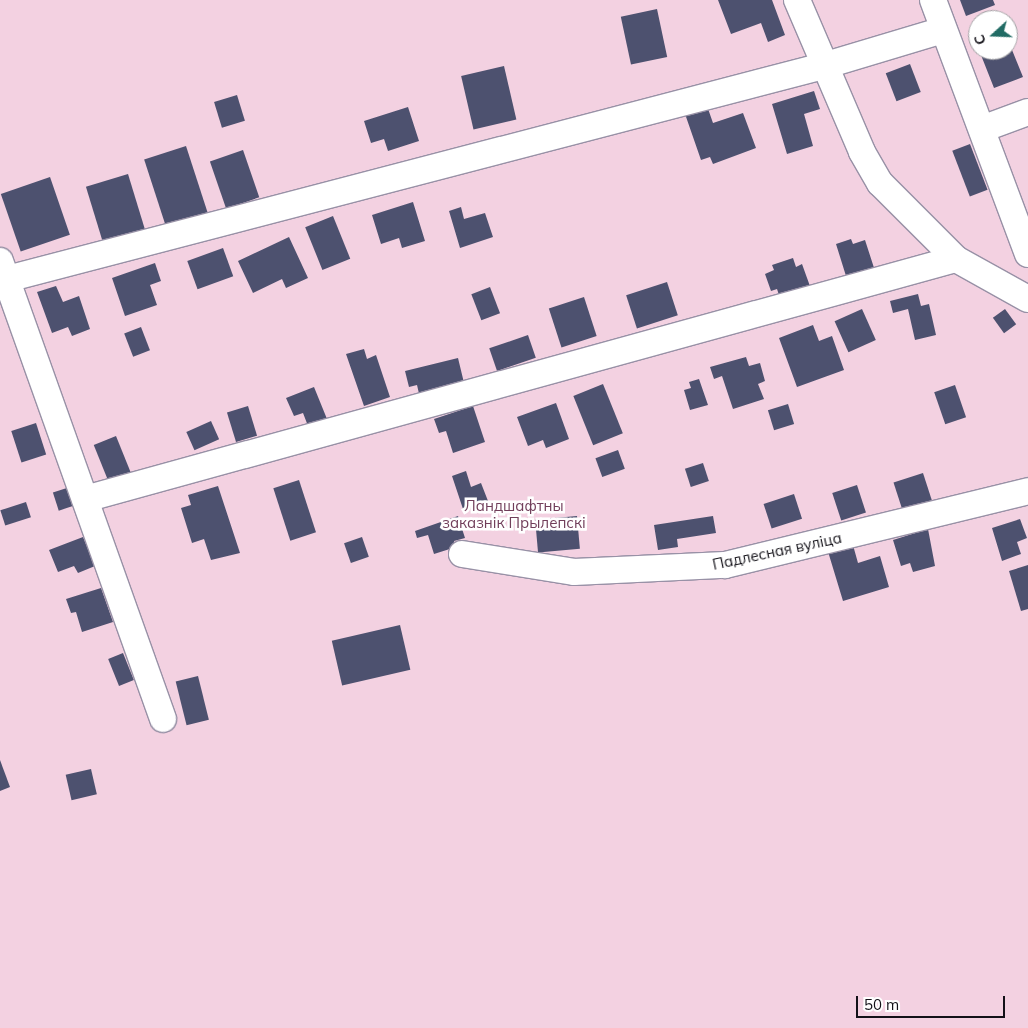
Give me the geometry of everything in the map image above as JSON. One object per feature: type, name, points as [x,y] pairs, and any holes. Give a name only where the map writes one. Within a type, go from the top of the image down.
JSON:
[{"type":"street","points":[[797,0],[823,66],[862,152],[880,182],[956,259],[1028,299]]},
{"type":"street","points":[[933,0],[1028,254]]},
{"type":"street","points":[[163,719],[3,270],[823,66],[943,30]]},
{"type":"street","points":[[982,129],[1028,112]]},
{"type":"street","points":[[85,499],[956,259]]},
{"type":"street","name":"Падлесная вуліца","points":[[462,554],[574,572],[725,565],[1028,491]]},
{"type":"green space","name":"Ландшафтны заказнік Прылепскі","points":[[0,0],[1028,0],[1028,1028],[0,1028]]},
{"type":"building","points":[[718,0],[772,0],[785,35],[768,42],[761,23],[731,34]]},
{"type":"building","points":[[960,0],[993,0],[995,5],[982,10],[968,10],[968,15],[966,16]]},
{"type":"building","points":[[657,9],[667,57],[631,65],[621,17]]},
{"type":"building","points":[[983,60],[1016,60],[1023,77],[994,88]]},
{"type":"building","points":[[910,64],[921,92],[896,101],[886,73]]},
{"type":"building","points":[[504,66],[516,120],[474,129],[461,76]]},
{"type":"building","points":[[814,91],[820,109],[804,114],[813,146],[787,154],[772,104]]},
{"type":"building","points":[[237,95],[245,121],[222,128],[214,102]]},
{"type":"building","points":[[706,103],[713,123],[743,113],[756,148],[713,164],[710,157],[701,160],[684,111]]},
{"type":"building","points":[[408,107],[419,141],[388,151],[384,139],[371,143],[364,121]]},
{"type":"building","points":[[970,144],[988,190],[970,197],[952,151]]},
{"type":"building","points":[[186,146],[208,214],[166,228],[144,160]]},
{"type":"building","points":[[243,150],[259,197],[226,209],[210,161]]},
{"type":"building","points":[[128,174],[147,235],[105,248],[86,187]]},
{"type":"building","points":[[50,177],[70,235],[21,252],[1,194]]},
{"type":"building","points":[[413,202],[425,241],[402,248],[399,238],[381,244],[372,215]]},
{"type":"building","points":[[461,207],[464,219],[485,213],[493,237],[460,248],[449,211]]},
{"type":"building","points":[[333,216],[350,259],[322,270],[305,227]]},
{"type":"building","points":[[289,237],[308,278],[286,288],[282,279],[253,293],[238,261]]},
{"type":"building","points":[[851,239],[853,244],[865,240],[876,274],[863,278],[860,272],[846,276],[836,244]]},
{"type":"building","points":[[223,248],[233,276],[198,289],[187,261]]},
{"type":"building","points":[[793,258],[796,267],[802,264],[811,289],[781,301],[777,289],[771,291],[765,274],[774,270],[772,265]]},
{"type":"building","points":[[155,263],[161,281],[150,285],[157,305],[125,316],[112,278]]},
{"type":"building","points":[[667,282],[678,315],[637,329],[626,295]]},
{"type":"building","points":[[56,286],[63,302],[79,296],[90,329],[72,336],[68,327],[52,333],[37,292]]},
{"type":"building","points":[[490,287],[500,313],[481,320],[471,294]]},
{"type":"building","points":[[918,294],[921,306],[929,304],[936,335],[915,340],[908,309],[893,313],[890,301]]},
{"type":"building","points":[[584,297],[597,336],[561,347],[549,308]]},
{"type":"building","points":[[862,309],[876,340],[848,352],[835,321]]},
{"type":"building","points":[[1005,309],[1016,324],[1004,333],[993,318]]},
{"type":"building","points":[[813,325],[819,341],[832,336],[844,370],[797,387],[779,338]]},
{"type":"building","points":[[141,327],[150,350],[133,357],[124,333]]},
{"type":"building","points":[[528,335],[536,358],[497,371],[489,348]]},
{"type":"building","points":[[364,349],[367,359],[376,355],[390,397],[364,406],[346,354]]},
{"type":"building","points":[[746,357],[749,366],[760,363],[765,381],[758,384],[764,399],[733,409],[722,376],[714,379],[710,367]]},
{"type":"building","points":[[458,358],[465,387],[420,398],[417,385],[409,387],[405,371]]},
{"type":"building","points":[[699,379],[708,405],[690,410],[684,390],[691,388],[689,382]]},
{"type":"building","points":[[603,384],[623,433],[593,445],[573,396]]},
{"type":"building","points":[[955,385],[966,417],[945,424],[934,392]]},
{"type":"building","points":[[314,387],[327,419],[308,426],[303,413],[294,416],[286,398]]},
{"type":"building","points":[[556,403],[569,439],[546,448],[543,440],[528,446],[517,417]]},
{"type":"building","points":[[788,404],[794,424],[774,430],[768,410]]},
{"type":"building","points":[[248,406],[257,436],[236,442],[227,412]]},
{"type":"building","points":[[473,406],[485,442],[453,453],[446,431],[439,433],[434,419]]},
{"type":"building","points":[[211,421],[219,439],[194,450],[186,432]]},
{"type":"building","points":[[36,423],[46,454],[21,462],[11,431]]},
{"type":"building","points":[[116,436],[133,478],[111,487],[94,445]]},
{"type":"building","points":[[618,450],[625,469],[602,477],[595,458]]},
{"type":"building","points":[[703,463],[709,481],[691,487],[685,469]]},
{"type":"building","points":[[466,471],[471,487],[481,483],[488,501],[463,509],[452,476]]},
{"type":"building","points":[[923,473],[933,503],[903,513],[894,483]]},
{"type":"building","points":[[299,480],[316,532],[290,541],[273,488]]},
{"type":"building","points":[[857,485],[866,513],[841,521],[832,493]]},
{"type":"building","points":[[218,486],[240,553],[211,560],[204,539],[192,543],[181,508],[191,505],[188,495]]},
{"type":"building","points":[[70,487],[76,505],[59,511],[53,493]]},
{"type":"building","points":[[794,494],[802,519],[772,529],[764,504]]},
{"type":"building","points":[[26,502],[31,517],[5,526],[0,510]]},
{"type":"building","points":[[458,516],[465,538],[454,541],[456,547],[434,554],[428,535],[417,538],[415,531]]},
{"type":"building","points":[[577,516],[580,549],[538,553],[535,520]]},
{"type":"building","points":[[713,516],[716,533],[677,539],[678,547],[658,550],[654,525]]},
{"type":"building","points":[[1020,519],[1027,538],[1017,542],[1021,554],[1002,561],[992,528]]},
{"type":"building","points":[[928,529],[935,566],[913,572],[910,563],[901,566],[893,540]]},
{"type":"building","points":[[83,537],[95,566],[78,573],[74,566],[58,572],[49,550]]},
{"type":"building","points":[[362,537],[369,557],[351,563],[344,543]]},
{"type":"building","points":[[851,538],[858,563],[880,556],[889,587],[843,601],[826,545]]},
{"type":"building","points":[[1028,565],[1028,609],[1021,611],[1009,571]]},
{"type":"building","points":[[101,588],[113,622],[82,632],[76,612],[71,613],[66,599]]},
{"type":"building","points":[[400,625],[410,670],[342,686],[332,641]]},
{"type":"building","points":[[123,653],[134,680],[119,686],[108,659]]},
{"type":"building","points":[[198,676],[209,720],[187,725],[176,682]]},
{"type":"building","points":[[0,760],[10,787],[0,791]]},
{"type":"building","points":[[91,769],[97,794],[72,800],[66,775]]}]
